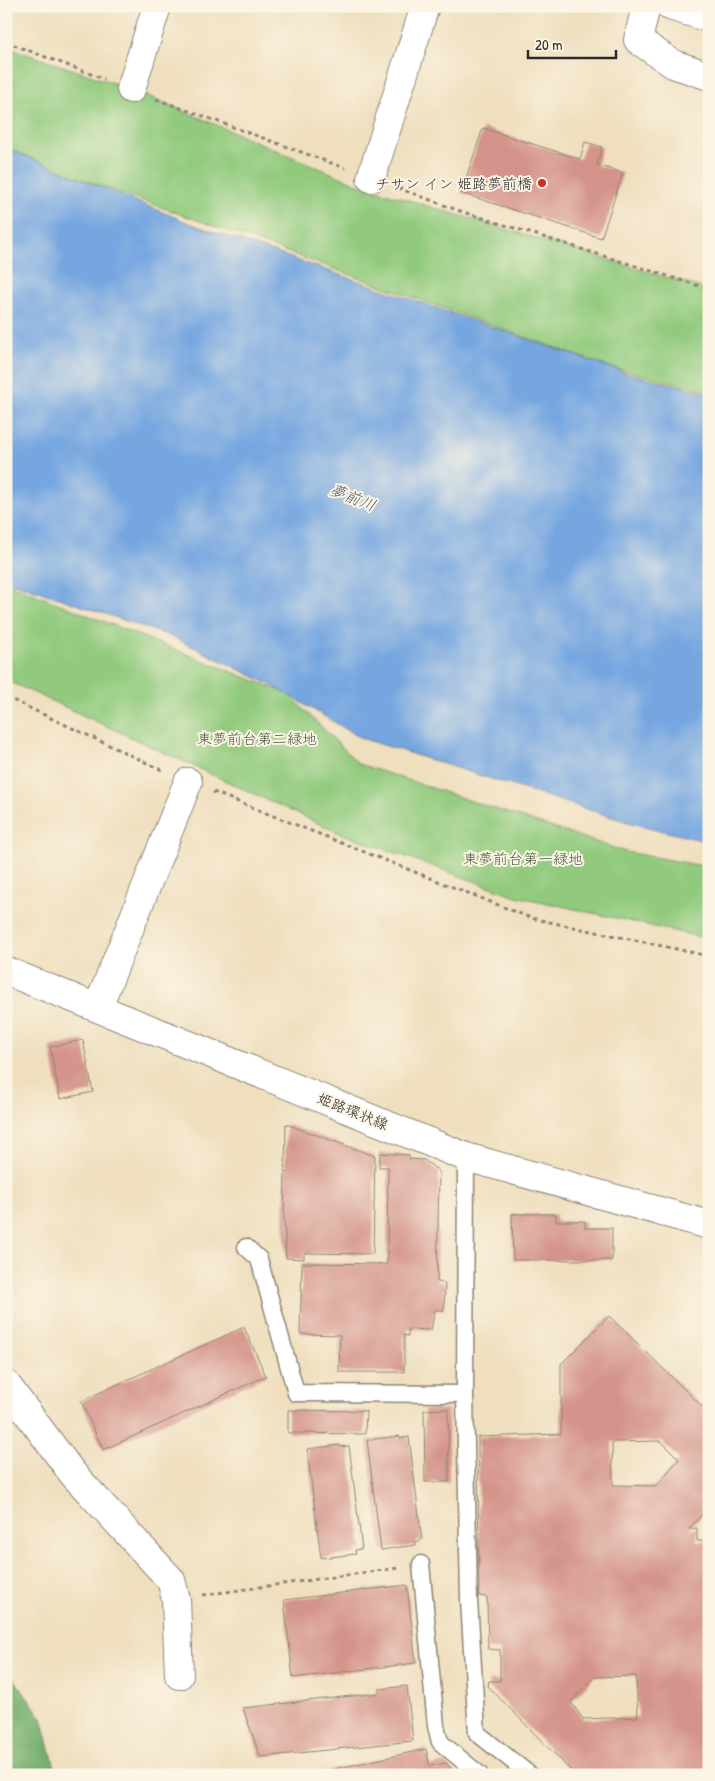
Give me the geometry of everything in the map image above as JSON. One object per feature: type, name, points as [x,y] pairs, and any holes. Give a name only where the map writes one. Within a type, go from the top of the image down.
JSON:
[{"type":"street","points":[[131,89],[158,6]]},
{"type":"street","points":[[371,178],[425,6]]},
{"type":"street","points":[[646,6],[638,40],[673,64],[709,76]]},
{"type":"street","points":[[670,6],[709,18]]},
{"type":"street","points":[[98,1007],[188,782]]},
{"type":"street","name":"姫路環状線","points":[[6,971],[466,1157],[701,1216]]},
{"type":"street","points":[[6,1384],[73,1474],[171,1580],[176,1600],[179,1675]]},
{"type":"lane","points":[[466,1157],[465,1394],[469,1600],[477,1733],[530,1775]]},
{"type":"lane","points":[[246,1247],[260,1259],[296,1393],[465,1394]]},
{"type":"lane","points":[[420,1564],[436,1726],[440,1742],[480,1775]]},
{"type":"path","points":[[6,697],[188,782],[531,918],[709,956]]},
{"type":"path","points":[[176,1600],[420,1564]]},
{"type":"green space","points":[[6,47],[131,89],[362,186],[709,290],[709,391],[606,366],[82,179],[6,148]]},
{"type":"green space","points":[[6,583],[288,694],[359,764],[626,852],[709,867],[709,939],[516,896],[337,832],[6,680]]},
{"type":"green space","points":[[6,1668],[42,1718],[57,1775],[6,1775]]},
{"type":"water","name":"夢前川","points":[[6,148],[189,223],[626,373],[709,393],[709,842],[631,823],[361,738],[275,687],[173,637],[6,580]]},
{"type":"building","name":"チサン イン 姫路夢前橋","points":[[483,128],[580,159],[585,142],[602,147],[597,165],[623,173],[601,238],[461,193]]},
{"type":"building","points":[[83,1040],[93,1092],[60,1099],[50,1047]]},
{"type":"building","points":[[286,1124],[375,1156],[373,1254],[304,1253],[304,1259],[286,1258],[284,1218]]},
{"type":"building","points":[[380,1153],[409,1155],[409,1159],[424,1160],[439,1171],[437,1282],[445,1283],[444,1310],[435,1310],[431,1330],[408,1329],[408,1336],[404,1335],[404,1372],[339,1372],[340,1335],[300,1334],[302,1263],[387,1264],[388,1167],[379,1167]]},
{"type":"building","points":[[512,1214],[556,1214],[556,1221],[585,1221],[585,1228],[612,1228],[612,1260],[513,1260]]},
{"type":"building","points":[[609,1316],[709,1413],[709,1507],[689,1529],[697,1528],[697,1541],[709,1541],[709,1775],[575,1775],[488,1686],[489,1681],[500,1681],[500,1650],[488,1649],[487,1597],[479,1596],[478,1437],[561,1434],[561,1364]],"holes":[[[661,1441],[679,1459],[656,1486],[613,1485],[612,1442]],[[636,1676],[638,1717],[583,1719],[571,1702],[594,1677]]]},
{"type":"building","points":[[244,1327],[266,1376],[103,1450],[81,1401]]},
{"type":"building","points":[[448,1409],[449,1482],[425,1482],[424,1410]]},
{"type":"building","points":[[288,1410],[366,1411],[365,1434],[288,1433]]},
{"type":"building","points":[[400,1436],[400,1438],[409,1437],[422,1540],[415,1542],[416,1545],[381,1550],[367,1440]]},
{"type":"building","points":[[340,1445],[340,1447],[349,1446],[362,1549],[355,1550],[356,1554],[321,1558],[307,1449]]},
{"type":"building","points":[[407,1585],[416,1663],[293,1678],[284,1600]]},
{"type":"building","points":[[407,1686],[413,1741],[260,1757],[243,1708],[379,1693],[379,1689]]},
{"type":"building","points":[[426,1749],[430,1766],[446,1763],[457,1775],[307,1775]]},
{"type":"place","name":"チサン イン 姫路夢前橋","points":[[542,183]]},
{"type":"park label","name":"東夢前台第二緑地","points":[[257,738]]},
{"type":"park label","name":"東夢前台第一緑地","points":[[523,858]]}]
